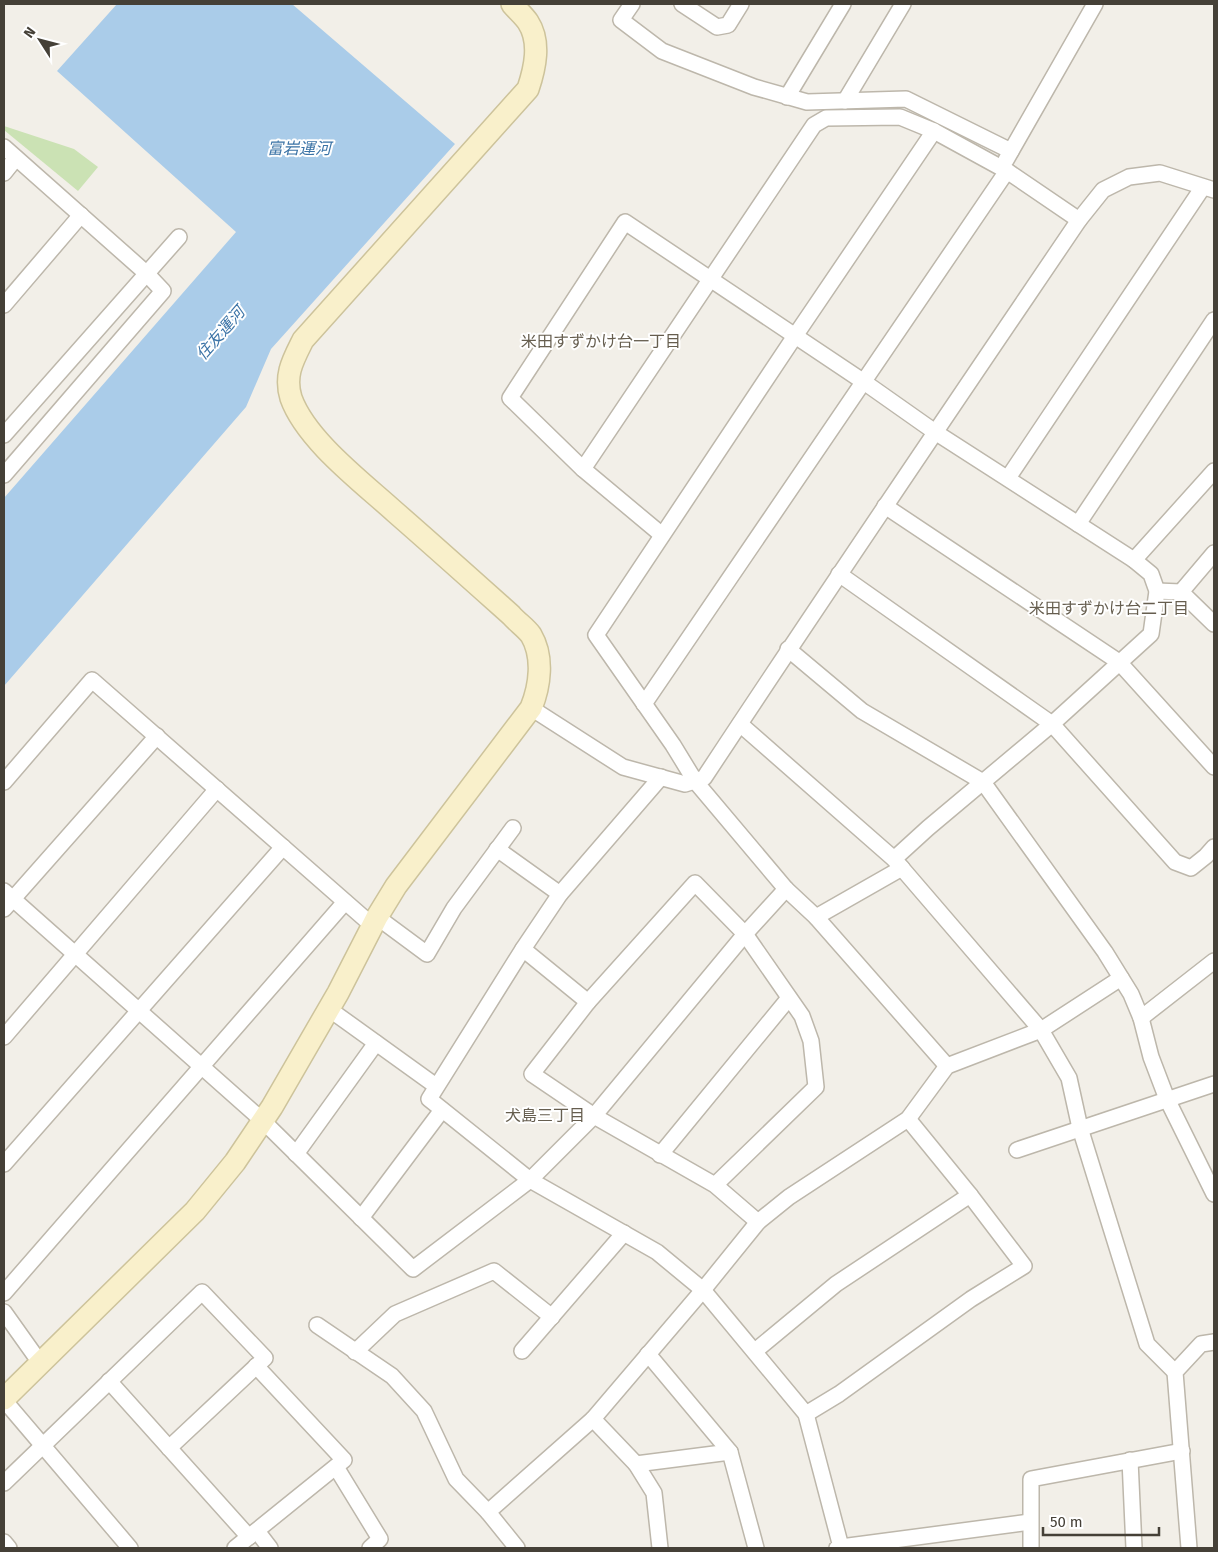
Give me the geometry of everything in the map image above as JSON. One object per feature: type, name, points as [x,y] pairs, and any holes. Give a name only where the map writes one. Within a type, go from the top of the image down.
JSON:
[{"type":"street","points":[[130,1548],[4,1400],[195,1211],[235,1162],[263,1121],[329,1009],[375,921],[396,886],[530,708],[537,694],[539,660],[531,635],[313,435],[299,417],[290,396],[289,370],[303,340],[528,89],[534,70],[536,48],[529,23],[512,4]]},
{"type":"street","points":[[632,4],[621,20],[662,51],[754,87],[807,102],[906,99],[1011,151]]},
{"type":"street","points":[[682,4],[717,27],[728,25],[741,4]]},
{"type":"street","points":[[788,97],[842,4]]},
{"type":"street","points":[[845,101],[903,4]]},
{"type":"street","points":[[644,704],[864,382],[1004,169],[1011,151],[1095,4]]},
{"type":"street","points":[[583,469],[814,125],[826,118],[900,117],[934,132],[1004,169],[1079,220]]},
{"type":"street","points":[[934,132],[795,336],[596,635],[673,745],[695,780],[786,890],[816,917],[947,1066]]},
{"type":"street","points":[[4,147],[146,273],[163,291],[4,475]]},
{"type":"street","points":[[4,173],[16,158]]},
{"type":"street","points":[[530,708],[623,766],[685,784],[704,778],[788,649],[935,432],[1079,220],[1103,190],[1129,177],[1160,173],[1208,189],[1008,478]]},
{"type":"street","points":[[4,305],[81,215]]},
{"type":"street","points":[[662,535],[583,469],[510,398],[625,222],[864,382],[935,432],[1134,560],[1151,574],[1156,591],[1151,634],[1052,724],[928,828],[898,863],[816,917]]},
{"type":"street","points":[[4,433],[179,237]]},
{"type":"street","points":[[1078,524],[1214,320]]},
{"type":"street","points":[[1134,560],[1214,471]]},
{"type":"street","points":[[885,506],[1119,662],[1214,767]]},
{"type":"street","points":[[1181,592],[1214,553]]},
{"type":"street","points":[[839,574],[1052,724],[1175,862],[1191,868],[1214,847]]},
{"type":"street","points":[[1156,591],[1181,592],[1214,624]]},
{"type":"street","points":[[788,649],[862,710],[983,782],[1105,952],[1131,994],[1141,1018],[1151,1057],[1167,1099],[1214,1194]]},
{"type":"street","points":[[4,782],[92,680],[345,902],[427,954],[454,908],[513,828]]},
{"type":"street","points":[[740,724],[898,863],[1041,1030],[1069,1078],[1080,1128],[1147,1344],[1175,1372],[1189,1548]]},
{"type":"street","points":[[157,736],[7,900],[75,954],[263,1121],[413,1269],[530,1180],[594,1116],[745,934],[786,890]]},
{"type":"street","points":[[661,777],[560,894],[523,949],[429,1099],[530,1180],[656,1252],[703,1290],[806,1414],[839,1548],[940,1541],[1030,1522]]},
{"type":"street","points":[[4,1037],[217,789]]},
{"type":"street","points":[[4,1164],[283,847]]},
{"type":"street","points":[[497,849],[560,894]]},
{"type":"street","points":[[715,1185],[816,1087],[811,1041],[802,1016],[745,934],[695,883],[588,1002],[532,1074],[594,1116],[715,1185],[758,1222]]},
{"type":"street","points":[[4,1293],[345,902]]},
{"type":"street","points":[[523,949],[588,1002]]},
{"type":"street","points":[[1141,1018],[1214,961]]},
{"type":"street","points":[[488,1512],[593,1419],[758,1222],[789,1197],[908,1119],[947,1066],[1041,1030],[1120,978]]},
{"type":"street","points":[[660,1154],[789,998]]},
{"type":"street","points":[[329,1009],[436,1086]]},
{"type":"street","points":[[296,1154],[376,1042]]},
{"type":"street","points":[[1017,1150],[1214,1084]]},
{"type":"street","points":[[361,1218],[442,1110]]},
{"type":"street","points":[[806,1414],[840,1394],[971,1299],[1024,1266],[970,1195],[908,1119]]},
{"type":"street","points":[[754,1351],[836,1284],[970,1195]]},
{"type":"street","points":[[522,1351],[624,1233]]},
{"type":"street","points":[[355,1352],[395,1314],[494,1271],[552,1317]]},
{"type":"street","points":[[4,1482],[202,1292],[265,1358],[168,1448]]},
{"type":"street","points":[[4,1312],[40,1364]]},
{"type":"street","points":[[317,1325],[392,1376],[424,1411],[456,1479],[488,1512],[517,1548]]},
{"type":"street","points":[[1175,1372],[1201,1344],[1214,1342]]},
{"type":"street","points":[[648,1354],[730,1452],[756,1548]]},
{"type":"street","points":[[235,1548],[344,1460],[256,1366]]},
{"type":"street","points":[[109,1382],[168,1448],[253,1534],[270,1548]]},
{"type":"street","points":[[593,1419],[636,1464],[654,1493],[660,1548]]},
{"type":"street","points":[[1031,1548],[1031,1479],[1182,1451]]},
{"type":"street","points":[[636,1464],[730,1452]]},
{"type":"street","points":[[1130,1460],[1134,1548]]},
{"type":"street","points":[[336,1467],[380,1539],[370,1548]]},
{"type":"street","points":[[4,1542],[9,1548]]},
{"type":"green space","points":[[4,126],[74,149],[98,167],[78,191],[4,130]]},
{"type":"water","name":"富岩運河","points":[[117,4],[292,4],[455,144],[271,349],[246,407],[4,686],[4,498],[236,232],[57,71]]},
{"type":"district","name":"米田すずかけ台一丁目","points":[[601,341]]},
{"type":"district","name":"米田すずかけ台二丁目","points":[[1109,608]]},
{"type":"district","name":"犬島三丁目","points":[[545,1115]]},
{"type":"water label","name":"住友運河","points":[[220,333]]}]
